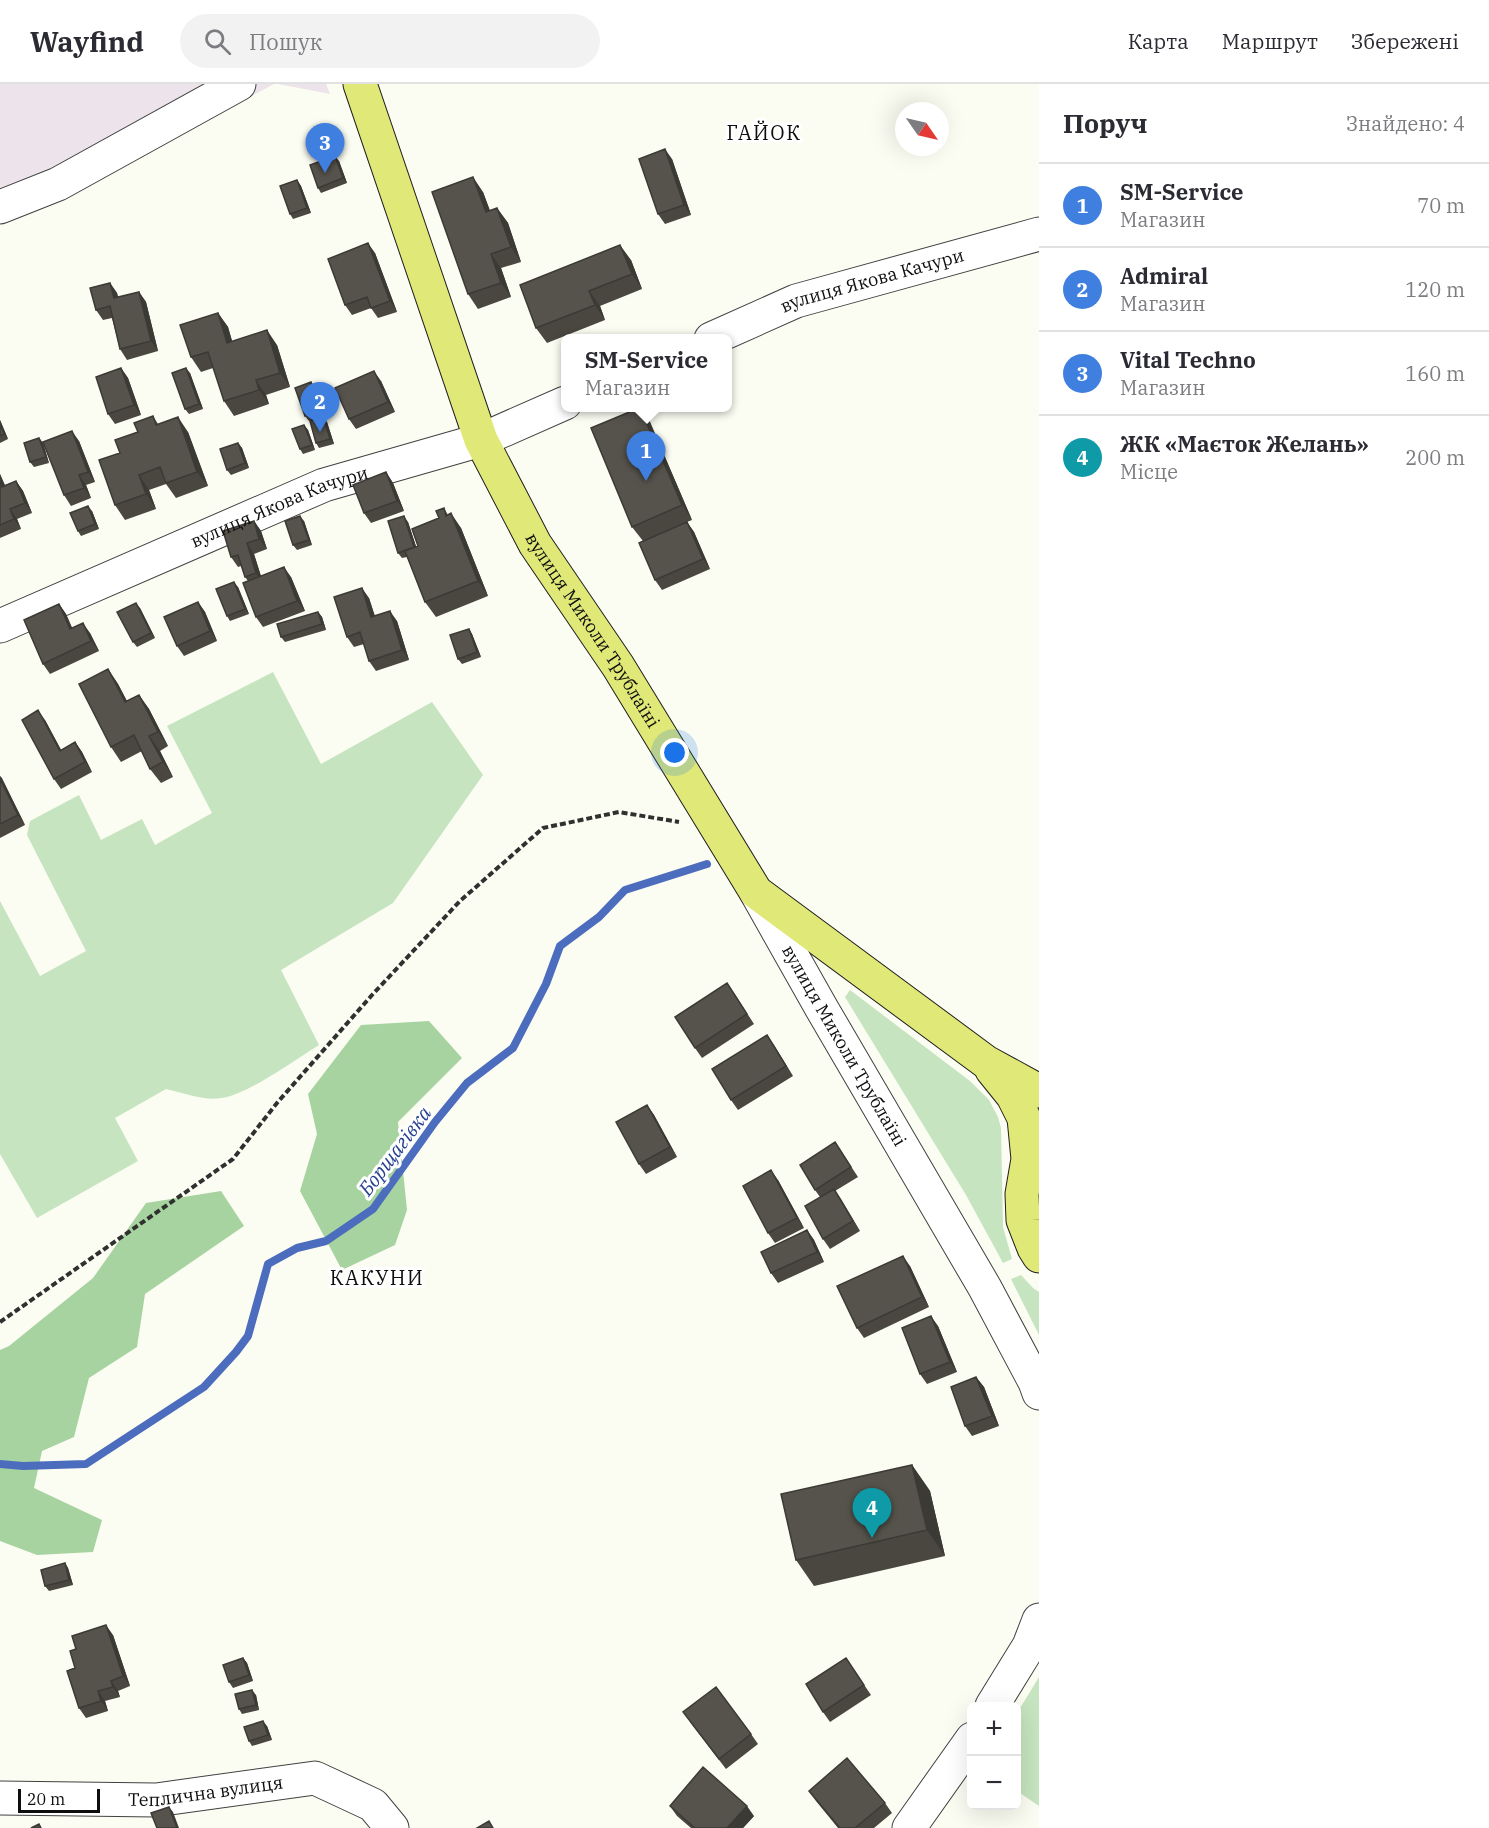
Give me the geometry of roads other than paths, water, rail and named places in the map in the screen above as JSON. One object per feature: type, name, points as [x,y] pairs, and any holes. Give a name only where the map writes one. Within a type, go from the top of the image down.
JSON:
[{"type":"main road","name":"вулиця Миколи Трублаїні","points":[[360,84],[481,440],[535,544],[618,666],[756,892]]},
{"type":"main road","points":[[756,892],[986,1062],[1039,1091]]},
{"type":"main road","points":[[986,1062],[1013,1096],[1024,1119],[1033,1151],[1022,1194],[1023,1220],[1039,1256]]},
{"type":"street","points":[[0,207],[58,184],[239,84]]},
{"type":"street","name":"вулиця Якова Качури","points":[[722,334],[796,301],[1039,234]]},
{"type":"street","name":"вулиця Якова Качури","points":[[0,626],[324,485],[481,440],[561,405]]},
{"type":"street","name":"вулиця Миколи Трублаїні","points":[[756,892],[985,1288],[1017,1346],[1039,1393]]},
{"type":"street","points":[[995,1702],[1029,1646],[1039,1620]]},
{"type":"street","points":[[909,1828],[967,1746]]},
{"type":"street","name":"Теплична вулиця","points":[[0,1798],[156,1800],[315,1778],[373,1805],[392,1828]]},
{"type":"waterway","name":"Борщагівка","points":[[0,1464],[23,1466],[86,1464],[204,1387],[248,1336],[268,1264],[297,1248],[326,1241],[373,1209],[435,1122],[467,1083],[513,1048],[546,984],[560,946],[599,917],[625,890],[707,864]]},
{"type":"place","name":"Vital Techno","points":[[325,173]]},
{"type":"place","name":"Admiral","points":[[320,432]]},
{"type":"place","name":"SM-Service","points":[[646,481]]},
{"type":"place","name":"ЖК «Маєток Желань»","points":[[872,1538]]},
{"type":"district","name":"ГАЙОК","points":[[764,133]]},
{"type":"district","name":"КАКУНИ","points":[[377,1278]]}]
